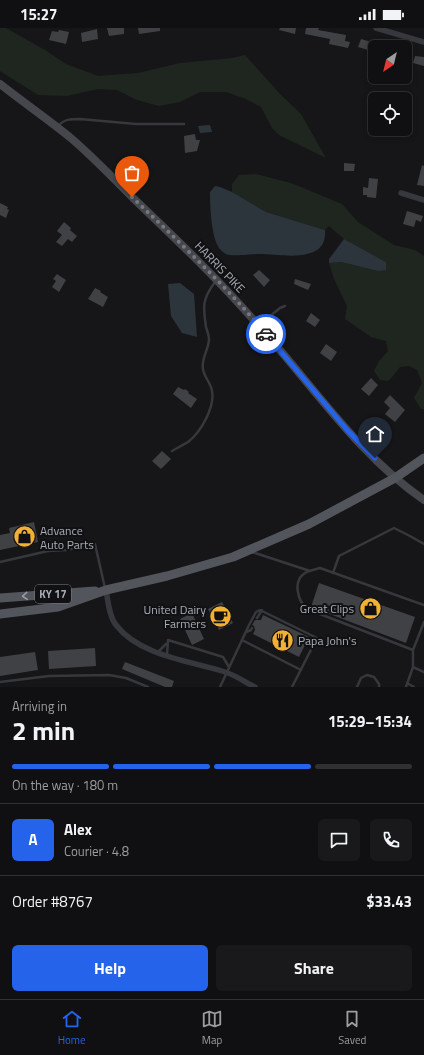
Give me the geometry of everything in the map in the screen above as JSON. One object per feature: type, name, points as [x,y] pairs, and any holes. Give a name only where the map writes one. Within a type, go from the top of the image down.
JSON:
[{"type":"main road","name":"HARRIS PIKE","points":[[0,84],[56,127],[96,161],[217,280],[259,326],[348,431],[395,478],[424,500]]},
{"type":"main road","name":"KY 17","points":[[0,614],[58,607],[106,590],[206,566],[248,551],[309,524],[395,478],[424,458]]},
{"type":"main road","name":"KY 17","points":[[0,598],[106,590]]},
{"type":"street","points":[[376,28],[424,42]]},
{"type":"street","points":[[401,193],[424,200]]},
{"type":"street","points":[[106,590],[109,610],[115,624],[126,636],[144,647],[167,656],[228,670],[255,687]]},
{"type":"lane","points":[[56,127],[62,122],[71,119],[136,124],[184,124]]},
{"type":"lane","points":[[172,451],[189,441],[198,431],[207,418],[212,401],[212,391],[204,374],[202,364],[209,339],[204,299],[208,291],[217,280]]},
{"type":"lane","points":[[259,326],[280,308],[285,306]]},
{"type":"lane","points":[[333,573],[339,556],[394,528],[424,544]]},
{"type":"lane","points":[[0,562],[48,551],[66,550],[95,544],[106,590]]},
{"type":"lane","points":[[248,551],[314,571],[320,568],[424,605]]},
{"type":"lane","points":[[310,570],[304,573],[300,578],[297,590],[301,604],[306,609],[413,650]]},
{"type":"lane","points":[[220,687],[256,612],[258,610],[262,610],[317,638],[292,687]]},
{"type":"lane","points":[[257,618],[262,610]]},
{"type":"lane","points":[[406,687],[413,667],[413,650],[424,622]]},
{"type":"lane","points":[[246,632],[252,628]]},
{"type":"lane","points":[[158,652],[167,644],[168,640],[223,657],[228,670]]},
{"type":"lane","points":[[242,640],[300,670]]},
{"type":"lane","points":[[167,644],[167,656]]},
{"type":"lane","points":[[413,667],[424,672]]},
{"type":"lane","points":[[0,682],[49,676],[109,675],[126,678],[148,687]]},
{"type":"lane","points":[[358,687],[361,678],[367,675],[374,677],[379,684],[378,687]]},
{"type":"lane","points":[[407,683],[414,687]]},
{"type":"shaded area","points":[[0,28],[6,28],[45,50],[66,64],[98,76],[138,73],[180,63],[232,58],[245,55],[280,94],[301,114],[326,158],[279,135],[272,128],[261,107],[246,99],[226,92],[200,92],[180,102],[159,106],[137,100],[117,90],[98,89],[67,96],[38,95],[0,71]]},
{"type":"shaded area","points":[[210,125],[212,132],[200,133],[198,126]]},
{"type":"shaded area","points":[[256,174],[291,183],[342,204],[358,222],[394,245],[415,250],[424,256],[424,409],[421,409],[414,398],[422,383],[417,370],[409,366],[400,367],[388,381],[380,380],[374,371],[379,361],[388,351],[386,341],[371,337],[345,319],[347,306],[334,279],[329,263],[341,262],[378,271],[386,262],[344,239],[329,226],[325,230],[266,212],[232,192],[232,184],[239,175]]},
{"type":"shaded area","points":[[215,186],[232,192],[266,212],[325,230],[324,241],[319,249],[311,253],[301,255],[226,254],[219,247],[212,227],[210,192]]},
{"type":"shaded area","points":[[344,239],[386,262],[386,270],[378,271],[341,262],[329,263],[329,259]]},
{"type":"shaded area","points":[[180,283],[194,294],[197,337],[182,333],[171,316],[168,284]]},
{"type":"building","points":[[107,28],[124,28],[124,34],[109,36]]},
{"type":"building","points":[[138,28],[160,28],[160,31],[139,34]]},
{"type":"building","points":[[280,28],[296,28],[295,34],[279,30]]},
{"type":"building","points":[[306,28],[319,28],[318,30],[346,35],[345,41],[350,42],[348,48],[329,44],[330,39],[305,34]]},
{"type":"building","points":[[97,29],[98,39],[82,42],[81,33]]},
{"type":"building","points":[[59,30],[69,32],[66,44],[49,40],[52,31],[58,32]]},
{"type":"building","points":[[361,39],[368,41],[368,50],[358,47]]},
{"type":"building","points":[[415,56],[424,57],[424,66],[413,63]]},
{"type":"building","points":[[195,134],[196,140],[200,140],[197,151],[185,153],[184,136]]},
{"type":"building","points":[[344,163],[355,164],[354,171],[344,171]]},
{"type":"building","points":[[422,165],[424,166],[424,186],[417,185]]},
{"type":"building","points":[[369,178],[378,179],[376,198],[363,195],[363,187],[368,188]]},
{"type":"building","points":[[0,203],[8,207],[7,209],[9,210],[6,218],[0,215]]},
{"type":"building","points":[[407,211],[423,216],[421,222],[416,220],[414,227],[403,224]]},
{"type":"building","points":[[64,222],[77,236],[72,242],[68,239],[62,246],[56,242],[62,235],[57,231]]},
{"type":"building","points":[[259,270],[270,280],[264,287],[253,275]]},
{"type":"building","points":[[57,274],[66,280],[59,292],[52,287],[56,281],[53,279]]},
{"type":"building","points":[[295,279],[311,284],[308,290],[294,284]]},
{"type":"building","points":[[95,288],[108,297],[103,307],[88,299]]},
{"type":"building","points":[[311,313],[320,320],[315,327],[306,321]]},
{"type":"building","points":[[326,344],[337,352],[331,361],[320,353]]},
{"type":"building","points":[[371,378],[378,385],[369,396],[361,389]]},
{"type":"building","points":[[178,387],[184,390],[185,389],[197,399],[191,408],[173,394]]},
{"type":"building","points":[[390,395],[405,410],[395,422],[385,414],[390,408],[384,402]]},
{"type":"building","points":[[162,451],[171,459],[161,469],[152,461]]},
{"type":"building","points":[[34,522],[38,542],[0,550],[0,535],[10,533],[9,528]]},
{"type":"building","points":[[319,583],[415,617],[406,643],[311,607]]},
{"type":"building","name":"United Dairy Farmers","points":[[222,602],[233,623],[219,630],[208,609]]},
{"type":"building","points":[[192,613],[204,639],[192,645],[180,619]]},
{"type":"building","points":[[263,615],[309,637],[299,657],[253,634],[255,630],[254,626],[252,625],[255,620],[261,620]]},
{"type":"building","points":[[95,648],[96,666],[49,669],[48,651]]},
{"type":"building","points":[[35,652],[38,670],[0,676],[0,657]]},
{"type":"building","points":[[125,662],[174,681],[172,687],[165,687],[122,669]]},
{"type":"way so far","points":[[132,197],[183,245],[232,295],[266,334]]},
{"type":"place","name":"Advance Auto Parts","points":[[24,537]]},
{"type":"place","name":"Great Clips","points":[[370,608]]},
{"type":"place","name":"United Dairy Farmers","points":[[221,616]]},
{"type":"place","name":"Papa John's","points":[[283,640]]},
{"type":"route","points":[[266,334],[348,431],[375,458]]}]
